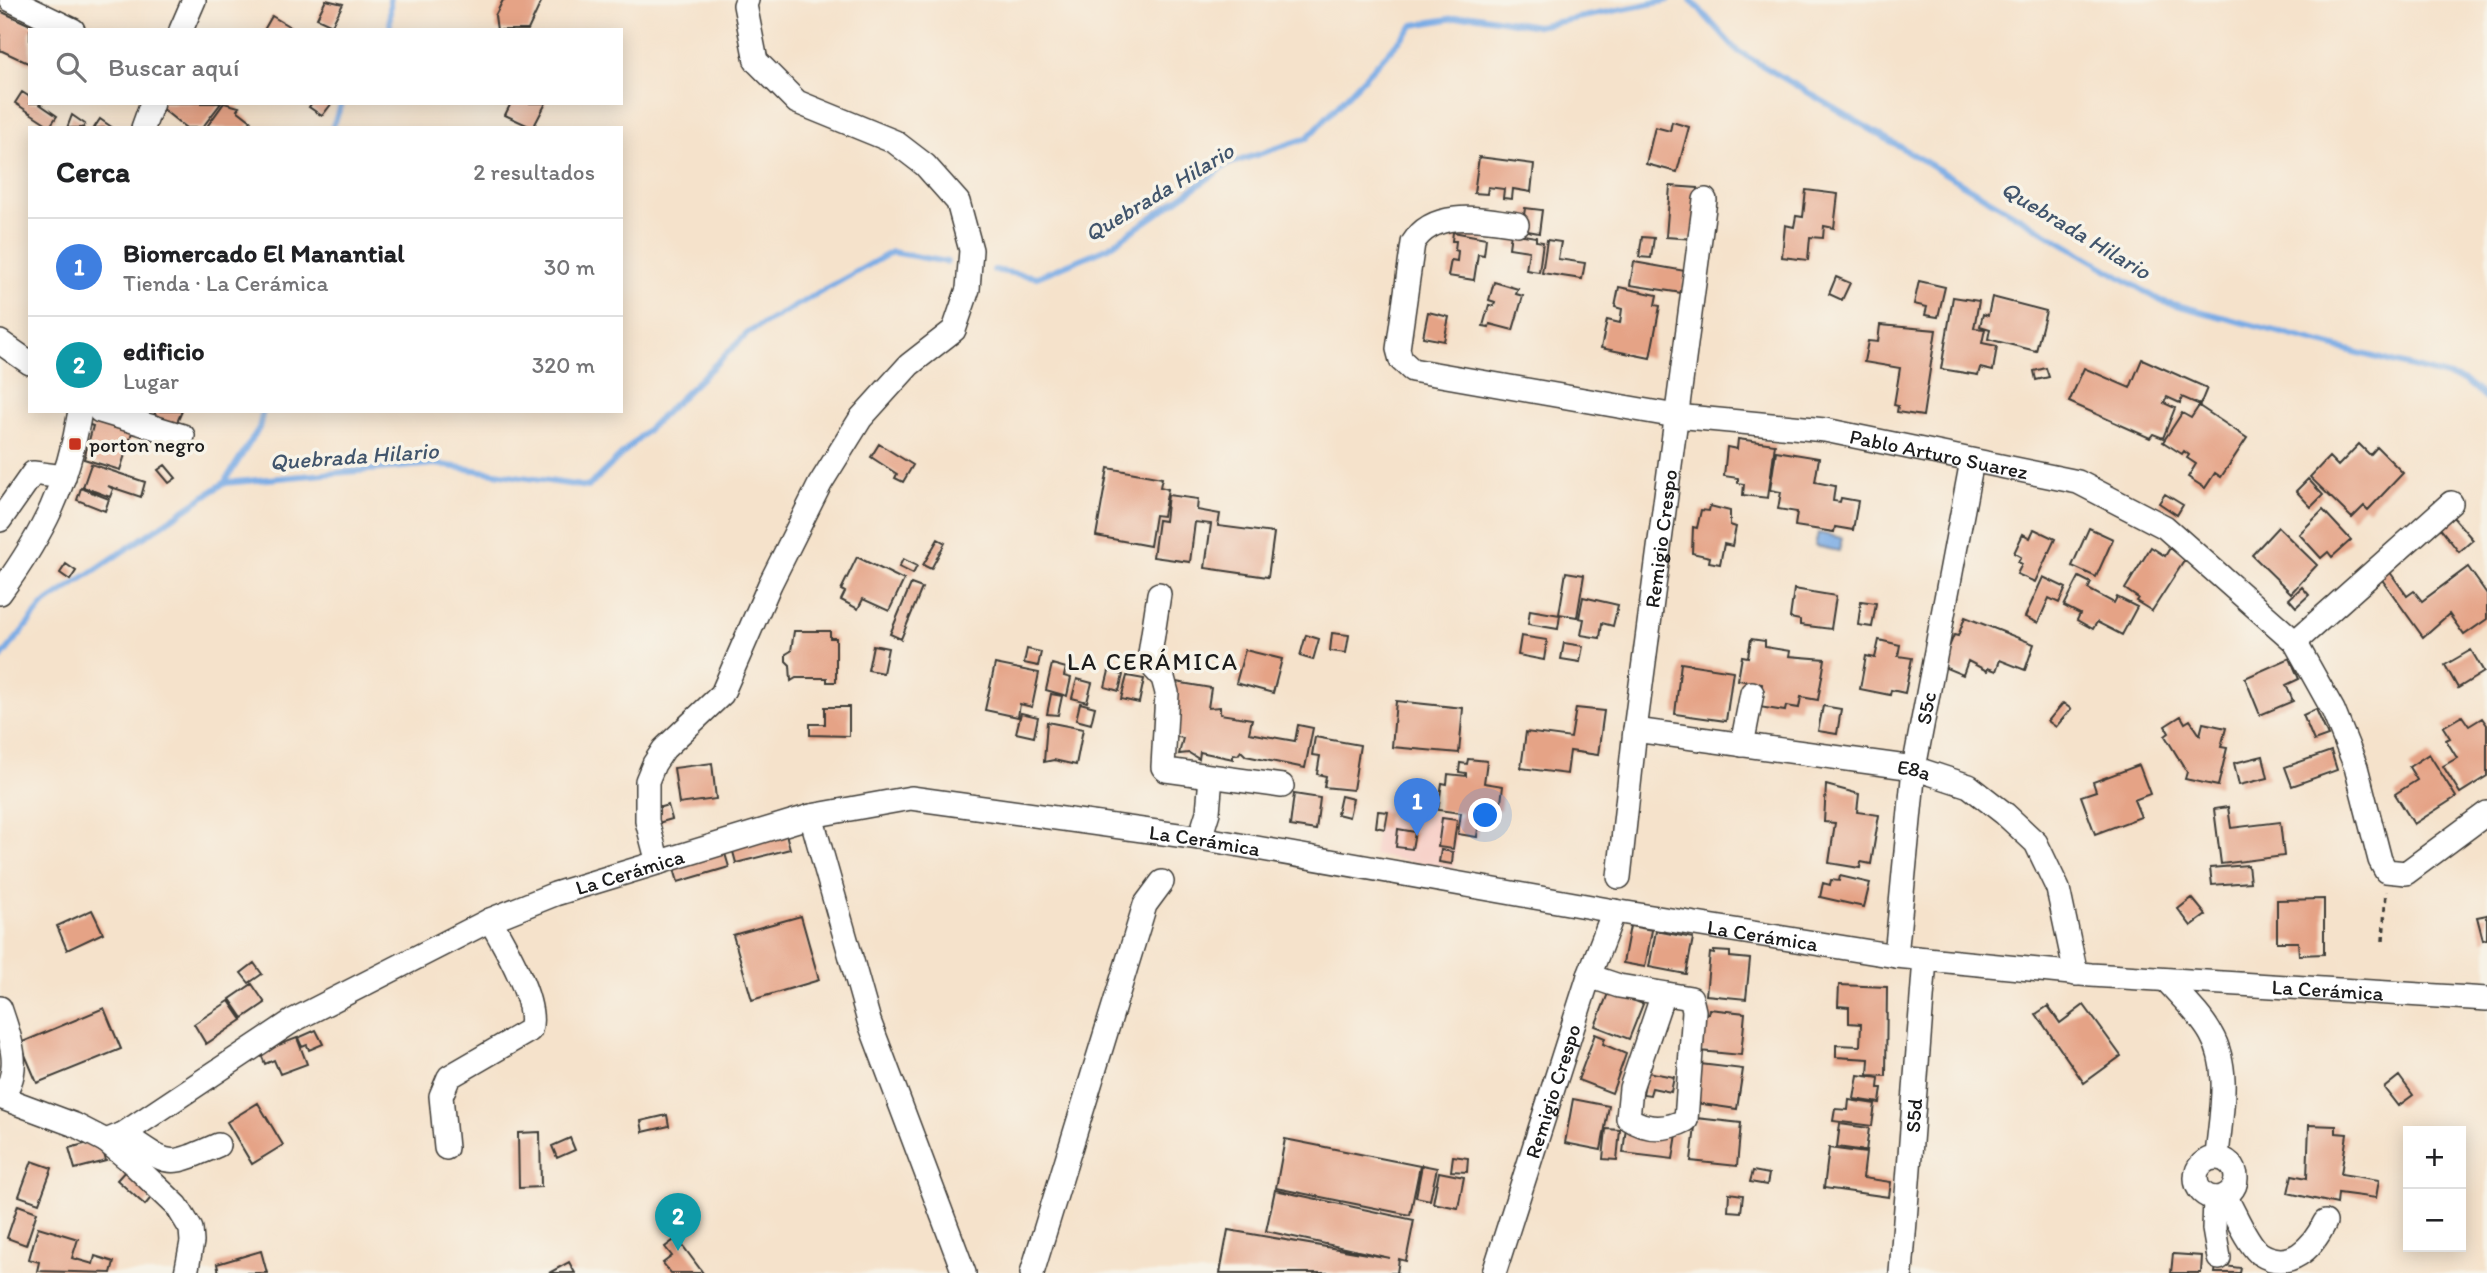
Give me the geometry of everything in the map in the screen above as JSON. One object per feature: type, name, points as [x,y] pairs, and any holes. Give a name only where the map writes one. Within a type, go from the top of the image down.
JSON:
[{"type":"street","points":[[11,0],[69,28]]},
{"type":"street","points":[[182,28],[194,0]]},
{"type":"street","points":[[659,863],[647,821],[647,781],[654,764],[664,749],[722,694],[770,584],[820,484],[861,418],[909,365],[954,330],[968,289],[971,250],[958,202],[925,165],[895,142],[797,102],[756,61],[745,5],[747,0]]},
{"type":"street","points":[[144,126],[151,105]]},
{"type":"street","name":"Remigio Crespo","points":[[1619,877],[1635,730],[1705,200]]},
{"type":"street","name":"Pablo Arturo Suarez","points":[[1517,224],[1451,218],[1418,234],[1413,243],[1398,349],[1401,360],[1412,370],[1676,416],[1825,430],[2078,482],[2165,527],[2295,642],[2333,710],[2356,767],[2379,860],[2386,871]]},
{"type":"street","points":[[0,342],[28,362]]},
{"type":"street","points":[[0,593],[34,546],[64,477],[75,444],[80,413]]},
{"type":"street","points":[[107,413],[183,436]]},
{"type":"street","name":"S5c","points":[[1896,956],[1914,768],[1972,461]]},
{"type":"street","points":[[0,520],[33,473],[64,477]]},
{"type":"street","points":[[2295,642],[2451,503]]},
{"type":"street","points":[[1159,594],[1150,654],[1152,666],[1163,678],[1167,692],[1163,767],[1282,786]]},
{"type":"street","points":[[1742,745],[1752,693]]},
{"type":"street","name":"E8a","points":[[1635,730],[1914,768],[1969,786],[2036,843],[2058,889],[2076,974]]},
{"type":"street","points":[[1200,838],[1208,811],[1211,776]]},
{"type":"street","name":"La Cerámica","points":[[114,1138],[294,1020],[490,920],[555,894],[811,816],[911,798],[1200,838],[1614,911],[1896,956],[2076,974],[2487,999]]},
{"type":"street","points":[[2386,871],[2406,873],[2487,813]]},
{"type":"street","points":[[811,816],[869,1021],[964,1273]]},
{"type":"street","points":[[1032,1273],[1145,905],[1162,881]]},
{"type":"street","name":"Remigio Crespo","points":[[1494,1273],[1589,976],[1614,911]]},
{"type":"street","points":[[446,1148],[441,1096],[449,1077],[530,1030],[533,1022],[533,1012],[515,967],[490,920]]},
{"type":"street","name":"S5d","points":[[1901,1273],[1925,959]]},
{"type":"street","points":[[1589,976],[1691,998],[1695,1011],[1686,1121],[1670,1128],[1646,1127],[1628,1118],[1632,1088],[1663,994]]},
{"type":"street","points":[[2166,980],[2206,1026],[2219,1049],[2224,1067],[2217,1157],[2204,1161],[2196,1178],[2201,1191],[2220,1197],[2258,1252],[2271,1260],[2285,1262],[2299,1257],[2312,1247],[2325,1222]]},
{"type":"street","points":[[0,1008],[15,1072],[10,1086],[0,1097],[114,1138],[169,1163],[179,1163],[218,1145]]},
{"type":"street","points":[[114,1138],[177,1206],[191,1229],[192,1242],[186,1273]]},
{"type":"street","points":[[2219,1258],[2214,1229],[2220,1197]]},
{"type":"path","points":[[2383,941],[2386,871]]},
{"type":"shaded area","points":[[1380,806],[1460,817],[1453,869],[1373,855]]},
{"type":"water","points":[[1818,533],[1842,538],[1839,551],[1815,546]]},
{"type":"building","points":[[326,0],[343,4],[332,25],[317,18]]},
{"type":"building","points":[[503,0],[542,0],[529,28],[497,28],[495,16]]},
{"type":"building","points":[[0,11],[37,28],[28,28],[28,63],[0,50]]},
{"type":"building","points":[[272,16],[292,28],[265,28]]},
{"type":"building","points":[[22,92],[28,96],[28,105],[41,105],[57,116],[50,126],[15,103]]},
{"type":"building","points":[[157,105],[219,105],[204,126],[184,126]]},
{"type":"building","points":[[223,105],[239,107],[237,110],[251,121],[247,126],[207,126]]},
{"type":"building","points":[[310,105],[330,105],[322,116],[309,107]]},
{"type":"building","points":[[510,105],[545,105],[534,126],[505,115]]},
{"type":"building","points":[[72,115],[85,124],[84,126],[68,126]]},
{"type":"building","points":[[100,119],[110,126],[95,126]]},
{"type":"building","points":[[1672,122],[1689,127],[1677,172],[1646,164],[1655,127],[1670,131]]},
{"type":"building","points":[[1479,157],[1534,164],[1531,192],[1513,189],[1512,199],[1503,198],[1504,189],[1488,187],[1487,194],[1474,193]]},
{"type":"building","points":[[1670,186],[1698,188],[1694,239],[1666,237]]},
{"type":"building","points":[[1806,190],[1838,194],[1834,228],[1824,226],[1823,238],[1810,237],[1808,260],[1782,257],[1785,225],[1794,227],[1796,216],[1803,217]]},
{"type":"building","points":[[1525,208],[1542,210],[1539,233],[1522,230]]},
{"type":"building","points":[[1453,232],[1486,238],[1484,255],[1478,254],[1474,280],[1448,276],[1451,260],[1457,261],[1458,251],[1455,250],[1456,241],[1452,241]]},
{"type":"building","points":[[1511,233],[1536,237],[1536,241],[1543,242],[1539,272],[1526,270],[1529,251],[1509,248]]},
{"type":"building","points":[[1642,237],[1654,238],[1651,258],[1639,257]]},
{"type":"building","points":[[1547,240],[1561,242],[1558,259],[1585,263],[1582,279],[1542,273]]},
{"type":"building","points":[[1634,262],[1685,271],[1682,293],[1630,285]]},
{"type":"building","points":[[1836,277],[1850,283],[1842,300],[1829,294]]},
{"type":"building","points":[[1919,281],[1945,287],[1938,317],[1925,315],[1927,307],[1914,304]]},
{"type":"building","points":[[1494,282],[1518,289],[1516,294],[1523,296],[1513,330],[1490,324],[1489,327],[1483,326],[1489,305],[1494,306],[1495,302],[1489,300]]},
{"type":"building","points":[[1619,287],[1657,295],[1655,305],[1660,306],[1650,358],[1601,348],[1607,320],[1620,323],[1622,309],[1615,307]]},
{"type":"building","points":[[1953,297],[1979,301],[1974,328],[1985,329],[1982,343],[1997,346],[1993,371],[1980,368],[1978,375],[1941,369]]},
{"type":"building","points":[[1992,297],[2046,311],[2036,351],[1988,339],[1990,329],[1980,326],[1983,314],[1988,316]]},
{"type":"building","points":[[1428,312],[1449,317],[1444,341],[1423,337]]},
{"type":"building","points":[[1880,325],[1936,330],[1923,416],[1897,412],[1898,406],[1894,405],[1900,368],[1864,362],[1868,341],[1878,342]]},
{"type":"building","points":[[2142,359],[2207,388],[2200,405],[2182,397],[2180,403],[2167,397],[2164,403],[2175,408],[2163,438],[2153,434],[2150,438],[2069,402],[2084,368],[2130,388]]},
{"type":"building","points":[[2046,368],[2049,377],[2036,380],[2034,371]]},
{"type":"building","points":[[2199,406],[2247,438],[2221,477],[2215,473],[2205,488],[2188,477],[2196,464],[2187,458],[2189,455],[2184,451],[2182,454],[2163,442],[2182,413],[2191,418]]},
{"type":"building","points":[[90,413],[98,413],[135,424],[120,470],[84,459],[93,426],[87,424]]},
{"type":"building","points":[[155,413],[181,413],[175,427],[151,421]]},
{"type":"building","points":[[1738,439],[1775,444],[1768,498],[1743,495],[1744,484],[1738,483],[1738,478],[1724,476],[1727,447],[1737,449]]},
{"type":"building","points":[[879,444],[913,465],[903,482],[895,478],[897,474],[871,457]]},
{"type":"building","points":[[2359,444],[2370,455],[2377,447],[2403,473],[2368,510],[2364,506],[2352,518],[2310,477],[2329,457],[2338,466]]},
{"type":"building","points":[[1776,451],[1819,458],[1815,482],[1835,486],[1833,501],[1840,502],[1841,498],[1858,501],[1853,530],[1835,527],[1834,532],[1795,526],[1797,512],[1778,509],[1781,492],[1770,490]]},
{"type":"building","points":[[91,464],[145,482],[141,497],[108,486],[113,489],[110,497],[83,487]]},
{"type":"building","points":[[165,465],[176,478],[169,483],[158,470]]},
{"type":"building","points":[[1108,468],[1162,478],[1160,487],[1168,489],[1163,516],[1155,515],[1150,546],[1096,536]]},
{"type":"building","points":[[2308,479],[2323,495],[2311,507],[2296,491]]},
{"type":"building","points":[[81,488],[109,499],[105,511],[77,500]]},
{"type":"building","points":[[2165,494],[2183,505],[2177,515],[2159,503]]},
{"type":"building","points":[[1168,495],[1198,499],[1197,510],[1220,514],[1218,526],[1274,533],[1268,577],[1205,568],[1211,524],[1195,522],[1190,562],[1153,557],[1158,520],[1165,521]]},
{"type":"building","points":[[1710,506],[1730,511],[1730,525],[1736,527],[1732,546],[1724,544],[1720,564],[1709,562],[1710,557],[1692,553],[1693,527],[1697,528],[1701,510],[1709,511]]},
{"type":"building","points":[[2323,510],[2351,540],[2332,557],[2328,552],[2321,558],[2299,534]]},
{"type":"building","points":[[2453,517],[2473,540],[2459,552],[2440,528]]},
{"type":"building","points":[[2278,527],[2317,565],[2291,593],[2252,555]]},
{"type":"building","points":[[2089,528],[2113,539],[2096,577],[2072,566]]},
{"type":"building","points":[[2034,529],[2055,539],[2035,582],[2017,574],[2022,564],[2018,562],[2021,557],[2014,553],[2023,534],[2030,538]]},
{"type":"building","points":[[938,539],[945,543],[931,569],[923,565]]},
{"type":"building","points":[[2151,547],[2165,556],[2170,548],[2186,558],[2152,611],[2136,601],[2138,598],[2125,589]]},
{"type":"building","points":[[857,557],[904,580],[889,611],[863,599],[858,609],[841,600],[845,592],[841,590]]},
{"type":"building","points":[[903,559],[917,566],[913,574],[899,567]]},
{"type":"building","points":[[66,564],[76,571],[70,580],[60,573]]},
{"type":"building","points":[[2468,567],[2487,594],[2487,619],[2464,635],[2449,614],[2423,637],[2378,574],[2387,568],[2407,596],[2414,591],[2422,601]]},
{"type":"building","points":[[1566,572],[1584,575],[1577,617],[1559,614]]},
{"type":"building","points":[[2043,577],[2066,588],[2059,603],[2049,598],[2038,623],[2025,617]]},
{"type":"building","points":[[2079,577],[2091,583],[2088,589],[2114,603],[2117,597],[2137,607],[2122,635],[2097,622],[2093,629],[2077,620],[2080,614],[2064,606]]},
{"type":"building","points":[[911,584],[922,588],[901,639],[890,634]]},
{"type":"building","points":[[2302,587],[2309,595],[2296,607],[2289,599]]},
{"type":"building","points":[[1794,589],[1836,596],[1831,629],[1800,625],[1800,620],[1790,618]]},
{"type":"building","points":[[1583,597],[1618,605],[1613,626],[1602,623],[1600,638],[1581,635],[1584,619],[1579,618]]},
{"type":"building","points":[[1861,601],[1876,603],[1872,627],[1858,625]]},
{"type":"building","points":[[1530,610],[1560,615],[1558,629],[1528,624]]},
{"type":"building","points":[[1965,617],[2034,644],[2025,670],[2000,660],[1996,671],[1988,668],[1987,671],[1968,661],[1963,675],[1941,666]]},
{"type":"building","points":[[794,631],[830,631],[830,638],[836,638],[836,682],[827,682],[827,678],[796,678],[791,681],[786,654],[791,651]]},
{"type":"building","points":[[1332,633],[1349,635],[1346,653],[1330,651]]},
{"type":"building","points":[[1306,635],[1319,639],[1313,660],[1300,656]]},
{"type":"building","points":[[1521,636],[1547,640],[1544,660],[1518,655]]},
{"type":"building","points":[[1751,639],[1765,641],[1765,647],[1790,651],[1789,656],[1825,659],[1818,700],[1801,697],[1799,708],[1786,706],[1785,711],[1759,707],[1762,684],[1738,680],[1742,656],[1748,657]]},
{"type":"building","points":[[1879,640],[1900,645],[1898,656],[1912,658],[1905,693],[1891,690],[1890,695],[1860,689],[1866,656],[1875,658]]},
{"type":"building","points":[[1564,643],[1583,646],[1580,662],[1561,659]]},
{"type":"building","points":[[873,645],[888,648],[883,673],[868,670]]},
{"type":"building","points":[[1027,649],[1041,652],[1038,666],[1024,663]]},
{"type":"building","points":[[1245,650],[1282,659],[1273,693],[1236,683]]},
{"type":"building","points":[[2471,650],[2484,672],[2458,688],[2445,665]]},
{"type":"building","points":[[2290,658],[2299,679],[2286,685],[2293,701],[2260,715],[2245,678]]},
{"type":"building","points":[[1681,663],[1733,671],[1726,721],[1675,714]]},
{"type":"building","points":[[995,664],[1039,673],[1032,707],[1020,704],[1018,717],[985,710]]},
{"type":"building","points":[[1052,664],[1066,668],[1064,676],[1071,678],[1067,696],[1046,690]]},
{"type":"building","points":[[1109,671],[1123,675],[1119,691],[1105,687]]},
{"type":"building","points":[[1127,676],[1144,679],[1139,703],[1121,699]]},
{"type":"building","points":[[1077,679],[1092,683],[1087,702],[1072,698]]},
{"type":"building","points":[[1176,682],[1211,688],[1208,708],[1220,707],[1220,714],[1252,719],[1249,733],[1295,741],[1298,725],[1313,728],[1305,768],[1246,756],[1241,751],[1238,755],[1233,754],[1233,759],[1200,752],[1199,759],[1189,753],[1179,754],[1183,738],[1167,735]]},
{"type":"building","points":[[1051,694],[1062,696],[1058,715],[1047,714]]},
{"type":"building","points":[[1396,701],[1463,708],[1459,753],[1392,747]]},
{"type":"building","points":[[1080,703],[1095,707],[1091,724],[1076,720]]},
{"type":"building","points":[[2063,703],[2071,709],[2056,727],[2048,721]]},
{"type":"building","points":[[1823,706],[1841,709],[1837,734],[1818,731]]},
{"type":"building","points":[[825,707],[849,707],[849,736],[810,735],[810,724],[825,724]]},
{"type":"building","points":[[1576,708],[1604,711],[1598,755],[1570,751],[1567,774],[1521,768],[1526,732],[1571,738]]},
{"type":"building","points":[[2316,709],[2328,736],[2314,741],[2303,715]]},
{"type":"building","points":[[1021,713],[1038,717],[1034,737],[1016,733]]},
{"type":"building","points":[[2181,716],[2185,723],[2190,720],[2200,735],[2203,723],[2226,728],[2221,747],[2227,748],[2218,786],[2185,779],[2187,772],[2165,736],[2169,733],[2165,726]]},
{"type":"building","points":[[2462,716],[2469,726],[2482,718],[2487,725],[2487,776],[2460,793],[2443,766],[2457,758],[2446,740],[2450,738],[2443,727]]},
{"type":"building","points":[[1047,722],[1083,729],[1076,765],[1054,760],[1044,762]]},
{"type":"building","points":[[1315,737],[1360,745],[1353,790],[1324,787],[1326,776],[1317,774],[1320,756],[1312,755]]},
{"type":"building","points":[[2331,751],[2337,770],[2292,786],[2285,767]]},
{"type":"building","points":[[2429,754],[2456,797],[2414,824],[2395,794],[2417,780],[2409,767]]},
{"type":"building","points":[[2263,756],[2268,778],[2239,785],[2234,763]]},
{"type":"building","points":[[1468,759],[1487,761],[1484,783],[1503,786],[1500,810],[1481,807],[1477,837],[1458,834],[1461,813],[1438,810],[1442,783],[1447,784],[1448,774],[1466,776],[1466,773],[1459,772],[1460,763],[1467,764]]},
{"type":"building","points":[[712,763],[716,799],[679,804],[674,768]]},
{"type":"building","points":[[2139,765],[2150,794],[2134,800],[2141,817],[2095,834],[2081,796],[2096,791],[2093,782]]},
{"type":"building","points":[[1826,785],[1859,794],[1857,812],[1879,815],[1871,864],[1861,862],[1860,868],[1829,863],[1835,823],[1824,822]]},
{"type":"building","points":[[1294,794],[1320,798],[1316,830],[1290,826]]},
{"type":"building","points":[[1341,796],[1353,799],[1349,817],[1337,814]]},
{"type":"building","points":[[668,805],[672,819],[651,825],[647,811]]},
{"type":"building","points":[[2228,807],[2231,828],[2280,822],[2284,856],[2221,864],[2214,809]]},
{"type":"building","points":[[1378,811],[1388,812],[1385,829],[1376,827]]},
{"type":"building","points":[[1442,818],[1457,820],[1453,849],[1438,847]]},
{"type":"building","points":[[1398,829],[1415,832],[1412,849],[1396,847]]},
{"type":"building","points":[[785,830],[790,849],[736,863],[731,844]]},
{"type":"building","points":[[723,847],[729,867],[678,882],[672,862]]},
{"type":"building","points":[[1441,850],[1453,852],[1452,864],[1439,862]]},
{"type":"building","points":[[2248,865],[2250,882],[2212,885],[2210,868]]},
{"type":"building","points":[[1840,876],[1870,883],[1864,907],[1820,897],[1823,883],[1830,885],[1831,880],[1839,881]]},
{"type":"building","points":[[2192,898],[2206,915],[2191,926],[2178,909]]},
{"type":"building","points":[[2324,899],[2324,954],[2299,955],[2298,942],[2277,942],[2277,900]]},
{"type":"building","points":[[92,910],[103,933],[67,950],[57,926]]},
{"type":"building","points":[[2487,915],[2487,939],[2483,940],[2477,917]]},
{"type":"building","points":[[801,916],[819,980],[752,1000],[733,935]]},
{"type":"building","points":[[1630,926],[1652,930],[1645,967],[1623,963]]},
{"type":"building","points":[[1656,931],[1693,938],[1686,974],[1649,967]]},
{"type":"building","points":[[1714,951],[1730,952],[1730,957],[1750,959],[1746,999],[1706,995],[1710,953],[1714,954]]},
{"type":"building","points":[[254,963],[262,974],[249,983],[241,973]]},
{"type":"building","points":[[252,984],[265,1003],[243,1018],[230,999]]},
{"type":"building","points":[[1839,985],[1887,987],[1886,1076],[1868,1075],[1869,1059],[1836,1057],[1836,1045],[1860,1046],[1861,1024],[1849,1023],[1849,1007],[1838,1006]]},
{"type":"building","points":[[1609,991],[1643,1004],[1629,1039],[1595,1026]]},
{"type":"building","points":[[229,1001],[242,1020],[206,1044],[194,1024]]},
{"type":"building","points":[[2084,1005],[2121,1056],[2084,1083],[2036,1014],[2048,1006],[2060,1023]]},
{"type":"building","points":[[104,1008],[121,1049],[37,1083],[20,1043]]},
{"type":"building","points":[[1709,1009],[1745,1013],[1741,1055],[1700,1051],[1704,1013],[1708,1014]]},
{"type":"building","points":[[316,1030],[323,1044],[309,1050],[307,1045],[302,1047],[298,1038]]},
{"type":"building","points":[[1595,1034],[1605,1038],[1603,1044],[1626,1054],[1612,1093],[1578,1080]]},
{"type":"building","points":[[297,1038],[307,1064],[280,1074],[274,1060],[265,1064],[260,1052]]},
{"type":"building","points":[[1700,1064],[1743,1069],[1737,1109],[1695,1103]]},
{"type":"building","points":[[1647,1072],[1674,1077],[1671,1092],[1652,1088],[1650,1095],[1643,1094]]},
{"type":"building","points":[[1858,1075],[1879,1078],[1878,1088],[1882,1088],[1880,1103],[1854,1099]]},
{"type":"building","points":[[2399,1076],[2413,1095],[2398,1106],[2384,1088]]},
{"type":"building","points":[[1573,1099],[1609,1106],[1601,1150],[1565,1143]]},
{"type":"building","points":[[1849,1100],[1875,1104],[1872,1126],[1833,1121],[1835,1109],[1848,1110]]},
{"type":"building","points":[[258,1103],[283,1145],[252,1164],[227,1122]]},
{"type":"building","points":[[667,1115],[669,1126],[643,1132],[641,1121]]},
{"type":"building","points":[[1696,1118],[1741,1123],[1737,1166],[1691,1161]]},
{"type":"building","points":[[1840,1124],[1869,1128],[1866,1151],[1837,1147]]},
{"type":"building","points":[[2309,1125],[2336,1126],[2336,1133],[2347,1134],[2341,1174],[2379,1180],[2376,1198],[2338,1193],[2337,1204],[2288,1193],[2292,1175],[2307,1178]]},
{"type":"building","points":[[1626,1127],[1677,1134],[1673,1159],[1623,1153]]},
{"type":"building","points":[[1606,1129],[1620,1130],[1617,1160],[1603,1159]]},
{"type":"building","points":[[540,1132],[541,1187],[519,1188],[518,1133]]},
{"type":"building","points":[[570,1138],[575,1150],[557,1158],[552,1146]]},
{"type":"building","points":[[1285,1139],[1420,1166],[1410,1215],[1276,1188]]},
{"type":"building","points":[[100,1140],[106,1161],[75,1169],[69,1148]]},
{"type":"building","points":[[1829,1148],[1866,1153],[1863,1178],[1891,1182],[1889,1197],[1824,1188]]},
{"type":"building","points":[[1453,1156],[1468,1158],[1467,1172],[1451,1171]]},
{"type":"building","points":[[32,1161],[52,1168],[39,1203],[19,1196]]},
{"type":"building","points":[[1422,1165],[1437,1168],[1430,1200],[1416,1197]]},
{"type":"building","points":[[127,1169],[154,1194],[145,1205],[117,1180]]},
{"type":"building","points":[[1753,1171],[1769,1174],[1767,1185],[1750,1182]]},
{"type":"building","points":[[1439,1172],[1464,1177],[1458,1208],[1433,1203]]},
{"type":"building","points":[[1275,1190],[1414,1220],[1406,1261],[1399,1259],[1397,1273],[1220,1273],[1228,1230],[1390,1258],[1266,1231]]},
{"type":"building","points":[[1729,1193],[1743,1195],[1741,1212],[1728,1211]]},
{"type":"building","points":[[18,1205],[37,1212],[26,1245],[7,1238]]},
{"type":"building","points":[[38,1227],[78,1239],[72,1258],[93,1264],[95,1256],[114,1262],[111,1273],[37,1271],[39,1262],[29,1259]]},
{"type":"building","points":[[677,1238],[703,1273],[671,1273],[663,1263],[672,1256],[665,1247]]},
{"type":"building","points":[[261,1251],[267,1273],[219,1273],[217,1264]]},
{"type":"building","points":[[2173,1254],[2202,1256],[2201,1273],[2171,1273]]},
{"type":"building","points":[[569,1262],[575,1273],[549,1273]]},
{"type":"building","points":[[2216,1265],[2241,1268],[2240,1273],[2215,1273]]},
{"type":"waterway","points":[[390,0],[390,28]]},
{"type":"waterway","name":"Quebrada Hilario","points":[[994,270],[1037,277],[1109,247],[1229,164],[1307,138],[1414,25],[1472,15],[1537,26],[1669,0]]},
{"type":"waterway","name":"Quebrada Hilario","points":[[1691,0],[1736,50],[2161,301],[2465,381],[2487,399]]},
{"type":"waterway","points":[[333,126],[341,105]]},
{"type":"waterway","name":"Quebrada Hilario","points":[[224,483],[435,464],[588,487],[749,332],[892,252],[947,262]]},
{"type":"waterway","points":[[0,659],[43,605],[224,483],[259,428],[263,413]]},
{"type":"place","name":"porton negro","points":[[75,444]]},
{"type":"place","name":"Biomercado El Manantial","points":[[1417,836]]},
{"type":"place","name":"edificio","points":[[678,1251]]},
{"type":"district","name":"LA CERÁMICA","points":[[1153,661]]}]
